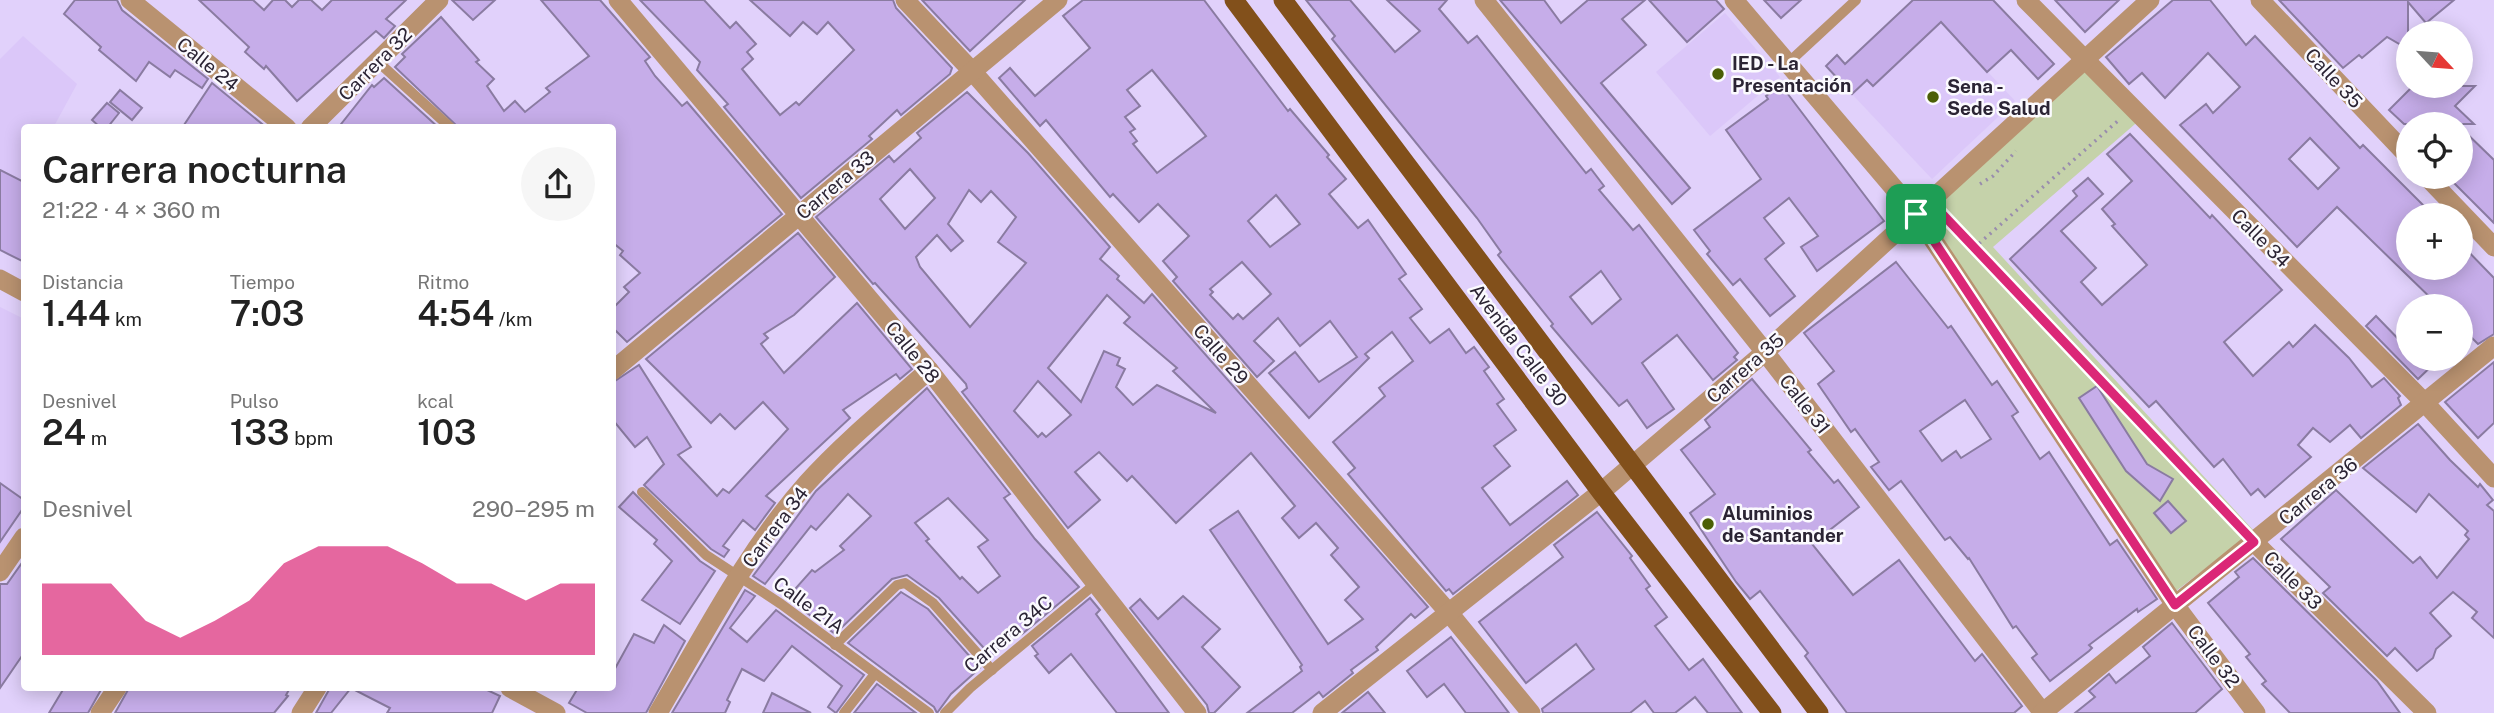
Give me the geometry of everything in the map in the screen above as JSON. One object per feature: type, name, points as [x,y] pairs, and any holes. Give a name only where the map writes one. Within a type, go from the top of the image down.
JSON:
[{"type":"highway","name":"Avenida Calle 30","points":[[1234,0],[1601,492],[1772,713]]},
{"type":"highway","name":"Avenida Calle 30","points":[[1283,0],[1819,713]]},
{"type":"street","name":"Calle 24","points":[[130,0],[282,124]]},
{"type":"street","name":"Carrera 32","points":[[314,124],[439,0]]},
{"type":"street","name":"Calle 28","points":[[618,0],[929,370],[1197,713]]},
{"type":"street","name":"Calle 29","points":[[905,0],[972,71],[1450,614],[1531,713]]},
{"type":"street","name":"Carrera 33","points":[[616,368],[1058,0]]},
{"type":"street","name":"Calle 31","points":[[1484,0],[1765,352],[2043,713]]},
{"type":"street","points":[[1734,0],[1788,63],[1923,208]]},
{"type":"street","name":"Calle 34","points":[[2026,0],[2426,404],[2494,478]]},
{"type":"street","name":"Carrera 35","points":[[1322,713],[1601,492],[1765,352],[2083,58],[2150,0]]},
{"type":"street","name":"Calle 35","points":[[2260,0],[2396,143]]},
{"type":"street","points":[[2438,189],[2494,247]]},
{"type":"street","name":"Calle 32","points":[[1923,208],[2175,605],[2256,713]]},
{"type":"street","points":[[0,279],[21,290]]},
{"type":"street","name":"Carrera 36","points":[[2043,713],[2494,346]]},
{"type":"street","name":"Carrera 34","points":[[659,713],[737,577],[805,485],[841,447],[929,370]]},
{"type":"street","points":[[0,572],[21,541]]},
{"type":"street","name":"Calle 33","points":[[2254,542],[2427,713]]},
{"type":"street","points":[[100,713],[115,691]]},
{"type":"street","points":[[301,713],[315,691]]},
{"type":"street","points":[[516,691],[556,713]]},
{"type":"lane","points":[[1788,63],[1856,0]]},
{"type":"lane","points":[[377,61],[447,124]]},
{"type":"lane","name":"Calle 21A","points":[[642,492],[706,555],[781,604],[929,713]]},
{"type":"lane","points":[[835,645],[897,585],[905,583],[933,603],[992,670]]},
{"type":"lane","name":"Carrera 34C","points":[[945,713],[1095,584]]},
{"type":"lane","points":[[844,713],[874,675]]},
{"type":"path","points":[[1974,248],[2132,108]]},
{"type":"path","name":"Calle 33","points":[[1923,208],[1974,248],[2254,542]]},
{"type":"shaded area","name":"IED - La Presentación","points":[[1725,13],[1780,77],[1710,136],[1656,72]]},
{"type":"shaded area","name":"Sena - Sede Salud","points":[[1941,22],[2015,101],[1932,179],[1852,94],[1867,80],[1873,86]]},
{"type":"shaded area","points":[[23,36],[77,84],[55,124],[21,124],[21,185],[0,224],[0,59]]},
{"type":"shaded area","points":[[0,307],[21,318],[21,527],[0,556]]},
{"type":"green space","points":[[2083,58],[2142,118],[1993,247],[2254,531],[2176,591],[1916,214]]},
{"type":"building","points":[[75,0],[117,0],[122,10],[208,79],[202,88],[175,70],[170,77],[149,62],[136,81],[99,50],[101,47],[64,14]]},
{"type":"building","points":[[199,0],[253,0],[264,10],[273,0],[285,0],[292,7],[299,0],[311,0],[322,10],[332,0],[406,0],[386,19],[395,26],[384,38],[376,31],[297,101],[266,66],[264,69],[245,52],[249,47]]},
{"type":"building","points":[[452,0],[495,0],[473,20]]},
{"type":"building","points":[[541,0],[600,0],[650,57],[645,61],[655,76],[682,106],[687,102],[782,214],[627,342],[616,331],[616,305],[629,292],[624,287],[640,273],[620,255],[623,251],[616,245],[616,124],[455,124],[395,67],[405,57],[402,54],[441,17],[479,60],[476,62],[494,79],[487,86],[504,111],[515,101],[525,112],[550,92],[546,88],[589,56]]},
{"type":"building","points":[[640,0],[704,0],[730,28],[736,22],[756,44],[747,52],[753,59],[742,69],[780,115],[796,102],[799,105],[854,50],[828,22],[817,34],[803,22],[790,36],[750,0],[893,0],[896,8],[952,68],[950,74],[901,115],[897,110],[869,136],[872,139],[801,198],[724,107],[728,104],[697,70],[700,62]]},
{"type":"building","points":[[922,0],[1025,0],[970,51]]},
{"type":"building","points":[[1083,0],[1204,0],[1288,111],[1290,109],[1346,179],[1329,194],[1358,228],[1368,220],[1406,274],[1399,279],[1422,309],[1410,318],[1430,343],[1449,329],[1466,353],[1474,347],[1489,367],[1484,371],[1504,399],[1497,404],[1516,430],[1494,446],[1510,466],[1482,488],[1510,525],[1567,481],[1578,495],[1453,594],[1449,589],[1446,591],[1348,474],[1355,468],[1333,442],[1385,396],[1379,388],[1413,361],[1392,332],[1365,354],[1369,358],[1309,418],[1269,373],[1295,352],[1319,382],[1357,357],[1330,321],[1300,346],[1278,318],[1254,341],[1274,361],[1257,377],[1173,281],[1177,277],[1163,261],[1189,236],[1158,204],[1139,222],[1113,194],[1110,197],[1046,120],[1040,126],[999,78],[1010,68],[1035,96],[1090,48],[1063,16]],"holes":[[[1152,70],[1206,136],[1157,173],[1133,144],[1137,141],[1130,132],[1135,129],[1125,117],[1140,106],[1127,90]],[[1276,195],[1300,224],[1270,247],[1248,221]],[[1242,262],[1271,294],[1243,319],[1238,314],[1233,319],[1210,295],[1213,292],[1210,289]]]},
{"type":"building","points":[[1306,0],[1350,0],[1395,52],[1420,31],[1387,0],[1447,0],[1439,9],[1468,43],[1477,36],[1586,173],[1591,169],[1604,186],[1599,190],[1633,230],[1639,225],[1738,353],[1734,357],[1737,360],[1713,380],[1677,335],[1642,363],[1674,409],[1647,428],[1627,400],[1619,406],[1551,326],[1553,324],[1498,255],[1501,252],[1477,218],[1332,39],[1335,36]],"holes":[[[1601,271],[1621,299],[1592,324],[1570,297]]]},
{"type":"building","points":[[1500,0],[1544,0],[1561,23],[1588,0],[1645,0],[1622,19],[1646,45],[1601,83],[1690,188],[1672,204]]},
{"type":"building","points":[[1649,0],[1716,0],[1724,9],[1687,42]]},
{"type":"building","points":[[1764,0],[1801,0],[1781,18]]},
{"type":"building","points":[[1913,0],[1993,0],[2054,64],[2038,79],[2011,50],[1987,72],[1941,22],[1873,86],[1867,80],[1852,94],[1826,66],[1837,55],[1845,64]]},
{"type":"building","points":[[2055,0],[2119,0],[2085,32]]},
{"type":"building","points":[[2173,0],[2210,0],[2246,45],[2255,36],[2360,148],[2363,145],[2396,178],[2396,189],[2407,189],[2421,203],[2396,203],[2396,264],[2337,207],[2297,247],[2180,125],[2206,104],[2213,113],[2240,87],[2208,53],[2165,98],[2142,73],[2129,84],[2106,57]],"holes":[[[2310,138],[2339,168],[2318,189],[2289,159]]]},
{"type":"building","points":[[2279,0],[2454,0],[2428,21],[2424,21],[2408,2],[2408,21],[2396,21],[2396,42],[2387,37],[2362,58],[2359,55],[2343,68]]},
{"type":"building","points":[[384,78],[435,124],[341,124],[372,85],[374,87]]},
{"type":"building","points":[[212,83],[262,124],[185,124]]},
{"type":"building","points":[[1781,85],[1884,221],[1817,271],[1801,247],[1818,236],[1789,198],[1764,218],[1784,243],[1765,259],[1795,296],[1770,316],[1740,279],[1733,285],[1707,254],[1710,251],[1694,230],[1761,179],[1726,130],[1768,99],[1766,96]]},
{"type":"building","points":[[120,90],[142,108],[132,120],[110,102]]},
{"type":"building","points":[[967,92],[1028,153],[1110,247],[1100,259],[1119,276],[1117,279],[1144,303],[1152,294],[1428,607],[1415,618],[1411,614],[1376,647],[1378,650],[1351,670],[1353,673],[1323,697],[1319,692],[1292,713],[1247,713],[1302,671],[1302,665],[1210,530],[1238,511],[1328,644],[1363,619],[1345,600],[1359,587],[1331,555],[1338,548],[1316,523],[1299,538],[1282,518],[1295,506],[1251,453],[1176,523],[1132,476],[1127,481],[1099,452],[1075,472],[1100,500],[1068,528],[962,392],[967,388],[966,384],[875,283],[873,284],[816,217],[889,156],[894,162],[921,138],[917,133]],"holes":[[[910,169],[935,198],[905,229],[880,199]],[[969,190],[981,202],[991,191],[1016,217],[998,242],[1026,263],[970,327],[920,267],[916,257],[937,235],[951,251],[963,241],[948,224]],[[1107,295],[1130,317],[1124,323],[1177,368],[1173,371],[1216,413],[1157,385],[1133,405],[1116,387],[1125,369],[1117,365],[1120,358],[1104,351],[1081,402],[1048,368]],[[1038,381],[1071,415],[1046,437],[1042,433],[1038,437],[1014,411]]]},
{"type":"building","points":[[2401,98],[2463,98],[2455,106],[2461,112],[2396,112],[2396,117],[2389,110]]},
{"type":"building","points":[[107,103],[119,113],[110,124],[96,124],[92,120]]},
{"type":"building","points":[[2130,134],[2210,218],[2212,215],[2282,290],[2224,342],[2253,376],[2289,342],[2293,347],[2315,325],[2349,358],[2372,387],[2384,378],[2400,396],[2398,398],[2401,405],[2361,438],[2350,425],[2330,442],[2313,428],[2298,445],[2311,457],[2265,497],[2258,489],[2251,495],[2223,459],[2214,467],[2156,401],[2149,407],[2010,259],[2077,196],[2073,191],[2088,178],[2103,194],[2061,231],[2096,268],[2081,282],[2102,305],[2147,265],[2112,226],[2115,224],[2102,209],[2132,181],[2107,154]]},
{"type":"building","points":[[2473,140],[2494,160],[2494,223],[2460,189],[2473,189]]},
{"type":"building","points":[[0,170],[21,180],[21,260],[0,250]]},
{"type":"building","points":[[798,233],[835,277],[794,315],[764,334],[768,338],[761,344],[784,373],[857,303],[912,369],[900,379],[896,374],[843,410],[850,418],[766,496],[775,503],[755,530],[743,520],[723,546],[729,550],[724,557],[711,549],[644,485],[664,464],[647,437],[635,447],[616,424],[616,380],[639,365],[691,447],[678,455],[717,496],[723,489],[729,493],[788,429],[763,402],[735,429],[720,414],[711,423],[646,359]]},
{"type":"building","points":[[2473,256],[2494,278],[2494,334],[2478,344],[2473,339],[2473,294],[2427,294],[2412,280],[2473,280]]},
{"type":"building","points":[[1896,262],[1948,328],[1951,326],[1992,385],[1997,381],[2018,412],[2012,416],[2040,459],[2049,452],[2110,545],[2117,540],[2157,599],[2138,612],[2137,609],[2089,645],[2092,648],[2089,651],[2050,681],[2032,658],[2037,654],[2016,626],[2013,628],[1969,558],[1950,537],[1945,540],[1901,481],[1889,490],[1871,467],[1879,462],[1855,429],[1851,432],[1818,384],[1834,371],[1804,333]],"holes":[[[1965,400],[1991,439],[1961,458],[1956,451],[1942,461],[1920,431]]]},
{"type":"building","points":[[2376,316],[2396,337],[2396,357],[2366,326]]},
{"type":"building","points":[[2494,362],[2494,423],[2478,438],[2445,402]]},
{"type":"building","points":[[2410,371],[2426,371],[2418,379]]},
{"type":"building","points":[[1752,379],[1811,450],[1808,452],[1834,483],[1838,480],[1859,507],[1812,544],[1853,595],[1899,560],[1975,661],[1982,654],[2022,706],[2014,713],[1847,713],[1805,656],[1808,653],[1760,591],[1750,599],[1736,582],[1690,513],[1715,494],[1681,450],[1710,427],[1705,420]]},
{"type":"building","points":[[2097,386],[2147,464],[2173,479],[2160,501],[2126,471],[2079,398]]},
{"type":"building","points":[[927,388],[1010,494],[1004,498],[1035,539],[1079,587],[1022,634],[1018,629],[991,656],[939,598],[907,575],[892,579],[835,634],[787,598],[812,570],[815,572],[844,550],[840,546],[871,516],[848,494],[816,530],[811,526],[765,584],[753,576],[816,491]],"holes":[[[948,498],[988,540],[978,547],[1000,576],[978,593],[962,577],[960,579],[926,541],[929,539],[915,523]]]},
{"type":"building","points":[[2418,424],[2450,460],[2478,487],[2480,484],[2493,500],[2487,505],[2494,511],[2494,638],[2472,618],[2477,612],[2453,592],[2430,613],[2451,636],[2436,649],[2433,658],[2417,671],[2395,648],[2387,656],[2323,593],[2330,587],[2281,539],[2336,490],[2413,563],[2420,557],[2437,578],[2469,539],[2465,535],[2468,531],[2429,494],[2416,512],[2363,468]]},
{"type":"building","points":[[0,483],[21,498],[21,511],[0,542]]},
{"type":"building","points":[[633,492],[700,561],[715,571],[680,624],[642,600],[672,561],[654,544],[657,540],[619,507]]},
{"type":"building","points":[[2168,501],[2186,521],[2171,533],[2154,513]]},
{"type":"building","points":[[1597,512],[1632,556],[1630,558],[1650,586],[1646,589],[1667,617],[1655,626],[1689,670],[1703,659],[1742,713],[1708,713],[1695,697],[1675,713],[1654,713],[1645,701],[1630,713],[1543,713],[1542,709],[1594,669],[1576,644],[1526,683],[1479,622],[1563,557],[1554,545]]},
{"type":"building","points":[[2253,558],[2377,681],[2400,713],[2290,713],[2262,684],[2266,681],[2246,657],[2250,654],[2208,603],[2239,577],[2235,572]]},
{"type":"building","points":[[21,564],[21,657],[0,688],[0,584],[7,584]]},
{"type":"building","points":[[745,590],[755,596],[730,628],[747,642],[776,610],[864,675],[836,713],[828,707],[842,686],[792,646],[764,681],[742,669],[727,700],[730,702],[725,713],[672,713]]},
{"type":"building","points":[[901,592],[928,609],[980,668],[951,694],[937,713],[934,707],[848,643]]},
{"type":"building","points":[[1183,596],[1220,629],[1202,647],[1240,687],[1214,713],[1209,713],[1207,705],[1130,608],[1140,599],[1158,619]]},
{"type":"building","points":[[1090,598],[1100,610],[1096,614],[1169,713],[1117,713],[1071,654],[1049,673],[1035,656],[1038,654],[1032,646]]},
{"type":"building","points":[[2172,623],[2222,689],[2195,713],[2075,713],[2095,697],[2089,691],[2109,674],[2116,683],[2150,656],[2143,647]]},
{"type":"building","points":[[664,625],[685,641],[646,713],[587,713],[569,703],[576,691],[616,691],[616,667],[634,634],[654,643]]},
{"type":"building","points":[[1451,637],[1509,713],[1466,713],[1444,684],[1427,697],[1407,671]]},
{"type":"building","points":[[877,684],[916,713],[854,713]]},
{"type":"building","points":[[62,691],[100,691],[88,713],[49,713]]},
{"type":"building","points":[[127,691],[288,691],[288,696],[274,713],[115,713]]},
{"type":"building","points":[[328,691],[349,691],[331,713],[316,713]]},
{"type":"building","points":[[357,691],[489,691],[500,696],[492,713],[387,713],[390,708]]},
{"type":"building","points":[[1368,692],[1385,713],[1342,713]]},
{"type":"building","points":[[772,693],[811,713],[763,713]]},
{"type":"place","name":"IED - La Presentación","points":[[1718,74]]},
{"type":"place","name":"Sena - Sede Salud","points":[[1933,97]]},
{"type":"place","name":"Aluminios de Santander","points":[[1708,524]]},
{"type":"route","points":[[1930,201],[2254,542],[2175,605],[1916,214],[1930,201]]}]
